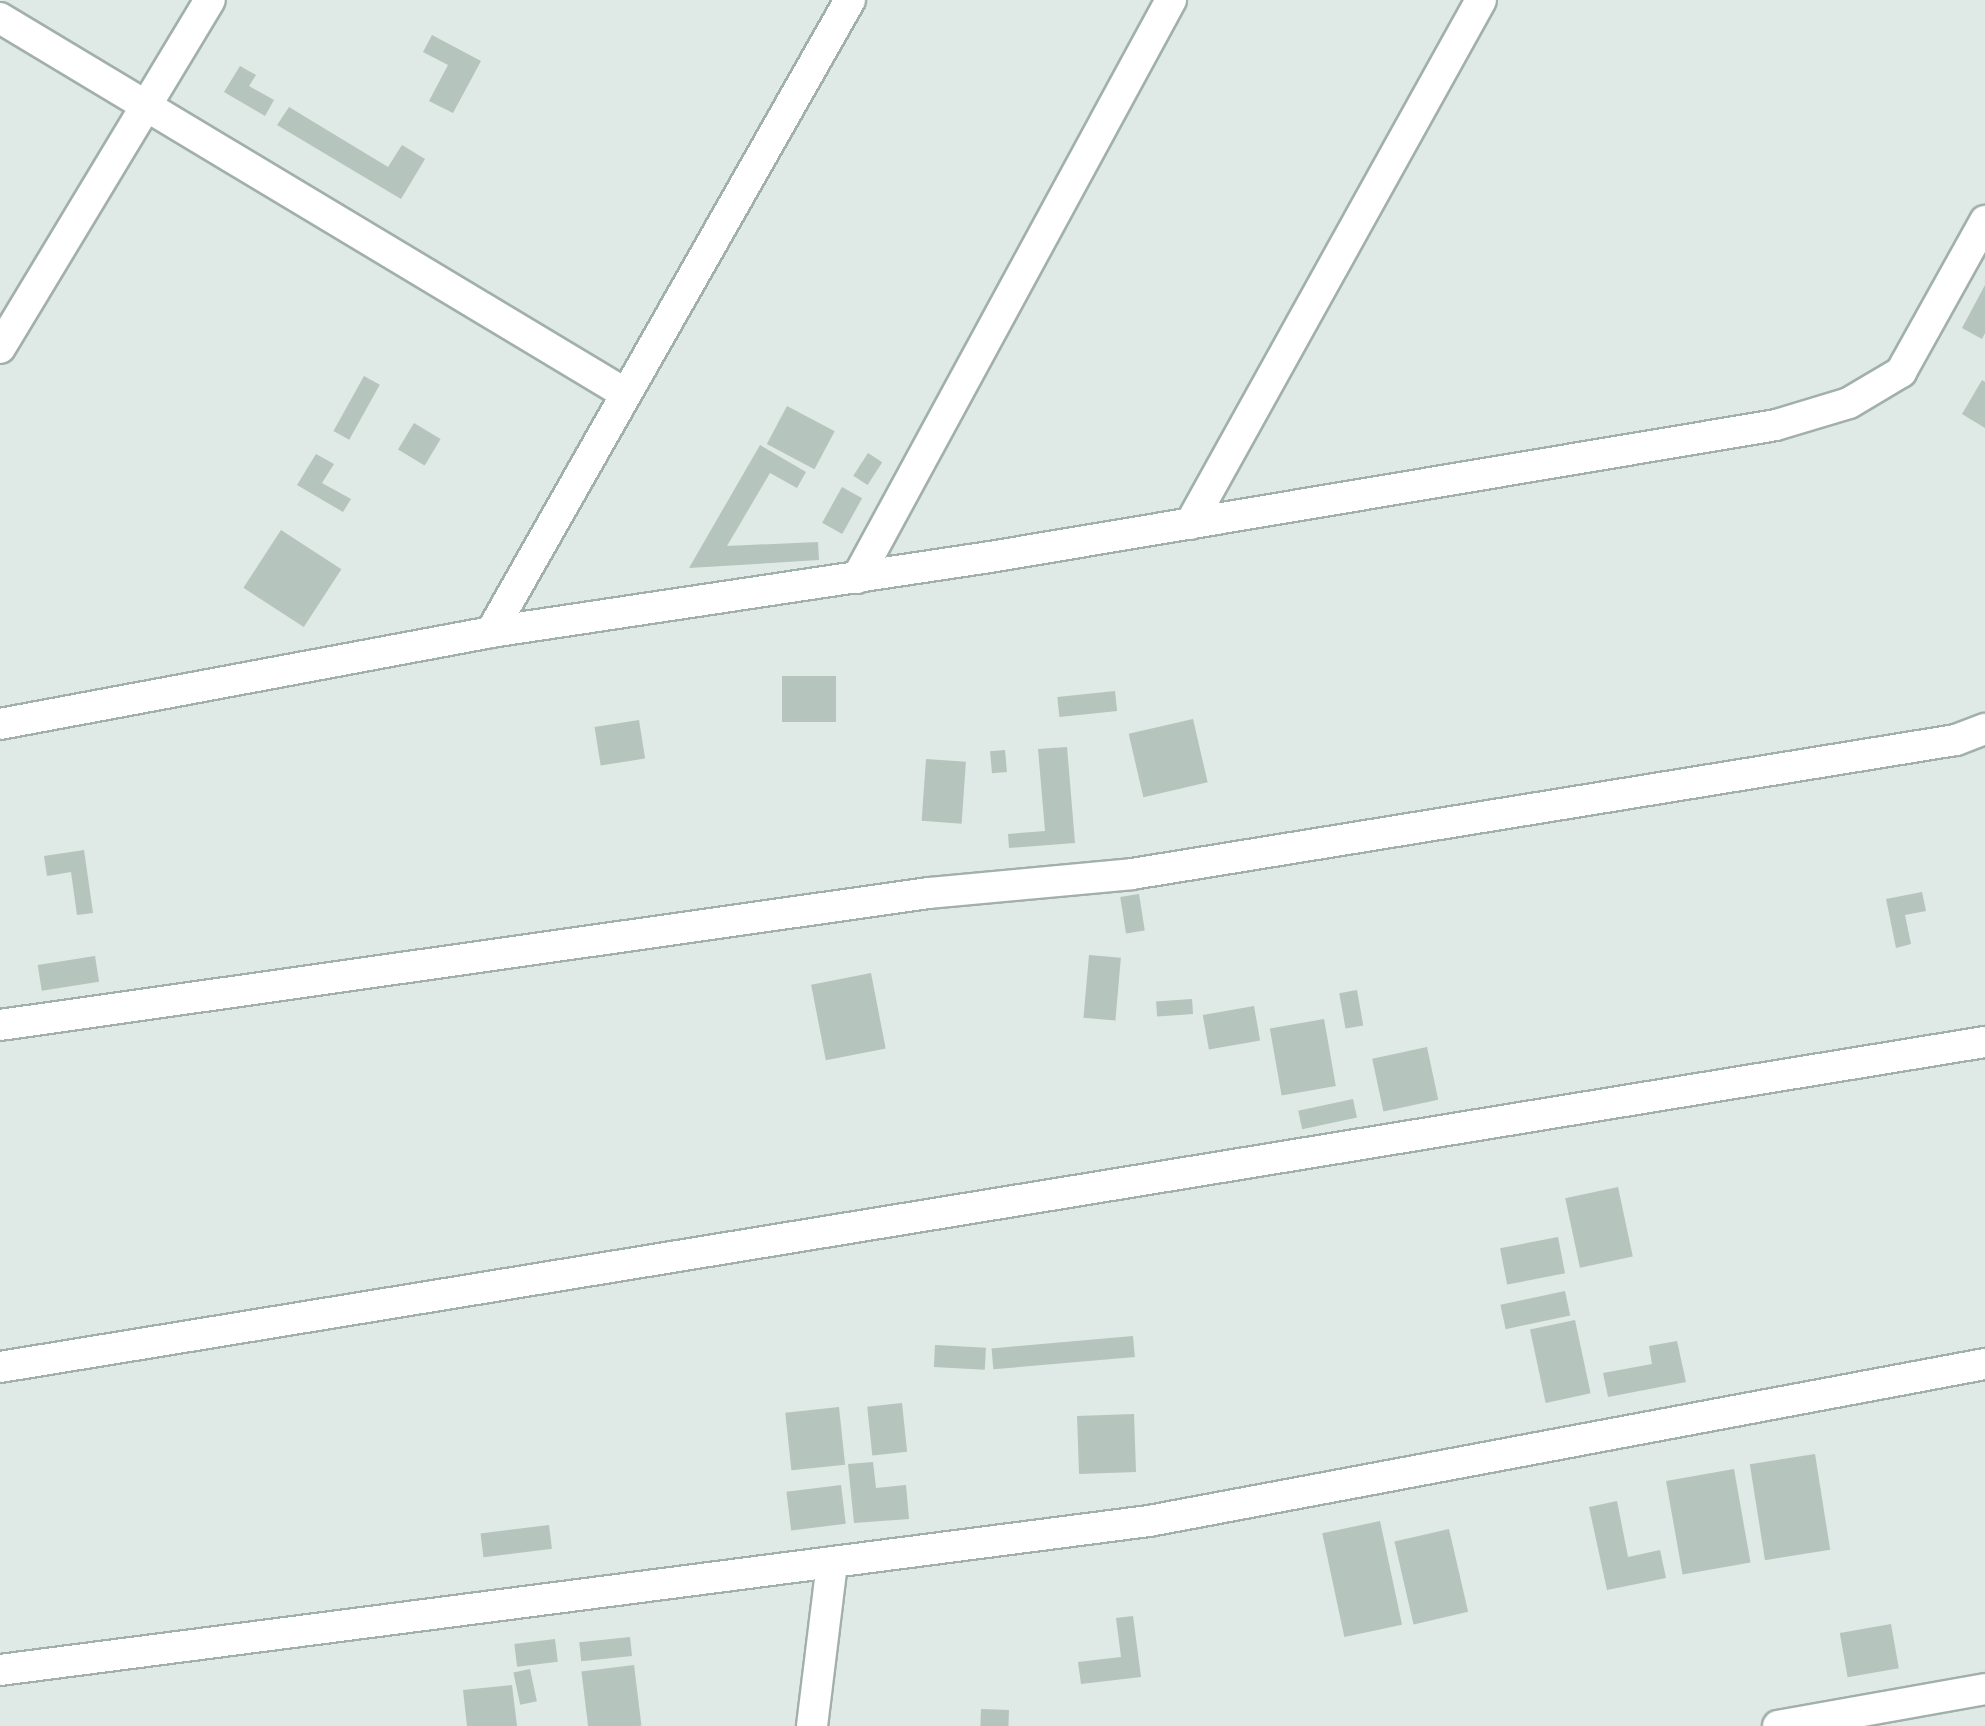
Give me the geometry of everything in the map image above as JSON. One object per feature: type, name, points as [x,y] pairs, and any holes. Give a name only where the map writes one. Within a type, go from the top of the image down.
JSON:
[{"type":"street","points":[[0,348],[210,0]]},
{"type":"street","points":[[492,632],[850,0]]},
{"type":"street","points":[[856,578],[1171,0]]},
{"type":"street","points":[[1190,524],[1481,0]]},
{"type":"street","points":[[0,18],[626,394]]},
{"type":"street","points":[[0,724],[492,632],[856,578],[1776,425],[1849,403],[1901,372],[1985,220]]},
{"type":"street","points":[[0,1025],[930,894],[1132,874],[1956,740],[1985,729]]},
{"type":"street","points":[[0,1367],[1985,1042]]},
{"type":"street","points":[[0,1670],[1149,1520],[1985,1364]]},
{"type":"street","points":[[812,1726],[832,1562]]},
{"type":"street","points":[[1778,1726],[1985,1689]]},
{"type":"building","points":[[432,35],[481,61],[453,113],[429,101],[448,65],[423,52]]},
{"type":"building","points":[[240,66],[256,75],[249,86],[274,100],[265,116],[224,92]]},
{"type":"building","points":[[289,107],[388,167],[402,145],[425,159],[401,199],[277,125]]},
{"type":"building","points":[[1985,285],[1985,333],[1982,339],[1962,328]]},
{"type":"building","points":[[364,376],[380,385],[349,440],[333,431]]},
{"type":"building","points":[[1982,380],[1985,382],[1985,428],[1962,414]]},
{"type":"building","points":[[787,406],[835,431],[814,469],[767,444]]},
{"type":"building","points":[[414,423],[441,439],[425,466],[398,450]]},
{"type":"building","points":[[760,445],[806,472],[797,488],[770,473],[727,546],[818,542],[819,560],[689,568]]},
{"type":"building","points":[[868,453],[882,462],[868,485],[853,476]]},
{"type":"building","points":[[316,454],[334,464],[322,483],[351,499],[343,512],[297,485]]},
{"type":"building","points":[[842,487],[862,498],[842,534],[822,523]]},
{"type":"building","points":[[281,530],[341,569],[304,627],[243,588]]},
{"type":"building","points":[[782,676],[836,676],[836,722],[782,722]]},
{"type":"building","points":[[1115,691],[1117,711],[1059,717],[1057,697]]},
{"type":"building","points":[[1193,719],[1208,782],[1143,797],[1129,734]]},
{"type":"building","points":[[639,720],[645,759],[601,766],[595,727]]},
{"type":"building","points":[[1067,747],[1075,843],[1009,848],[1008,834],[1045,831],[1038,749]]},
{"type":"building","points":[[1005,750],[1007,772],[992,773],[990,751]]},
{"type":"building","points":[[926,759],[966,762],[962,824],[922,821]]},
{"type":"building","points":[[84,850],[93,913],[77,915],[71,872],[47,876],[44,856]]},
{"type":"building","points":[[1922,892],[1926,911],[1905,915],[1911,944],[1896,948],[1886,899]]},
{"type":"building","points":[[1139,894],[1145,931],[1126,934],[1120,897]]},
{"type":"building","points":[[1089,955],[1121,958],[1115,1021],[1084,1018]]},
{"type":"building","points":[[95,956],[99,982],[42,991],[38,965]]},
{"type":"building","points":[[871,973],[886,1049],[826,1060],[811,985]]},
{"type":"building","points":[[1357,990],[1363,1025],[1346,1029],[1339,993]]},
{"type":"building","points":[[1192,999],[1193,1014],[1157,1016],[1156,1002]]},
{"type":"building","points":[[1254,1006],[1260,1040],[1209,1049],[1203,1015]]},
{"type":"building","points":[[1324,1019],[1336,1086],[1282,1096],[1270,1029]]},
{"type":"building","points":[[1427,1047],[1438,1100],[1383,1111],[1372,1059]]},
{"type":"building","points":[[1353,1099],[1357,1118],[1302,1129],[1298,1111]]},
{"type":"building","points":[[1618,1187],[1633,1256],[1580,1268],[1565,1198]]},
{"type":"building","points":[[1558,1237],[1565,1273],[1507,1285],[1500,1248]]},
{"type":"building","points":[[1565,1291],[1570,1315],[1506,1329],[1500,1305]]},
{"type":"building","points":[[1575,1320],[1591,1393],[1546,1403],[1530,1330]]},
{"type":"building","points":[[1133,1336],[1135,1357],[993,1369],[992,1348]]},
{"type":"building","points":[[1677,1341],[1686,1382],[1608,1397],[1603,1373],[1652,1364],[1649,1346]]},
{"type":"building","points":[[935,1345],[986,1348],[985,1370],[934,1367]]},
{"type":"building","points":[[902,1403],[907,1452],[872,1455],[867,1407]]},
{"type":"building","points":[[839,1407],[845,1465],[791,1470],[785,1413]]},
{"type":"building","points":[[1134,1414],[1136,1472],[1079,1474],[1077,1416]]},
{"type":"building","points":[[1815,1454],[1830,1550],[1765,1560],[1750,1464]]},
{"type":"building","points":[[873,1462],[876,1488],[906,1485],[909,1519],[854,1523],[848,1464]]},
{"type":"building","points":[[1734,1469],[1750,1563],[1683,1575],[1666,1481]]},
{"type":"building","points":[[841,1485],[846,1524],[791,1530],[786,1492]]},
{"type":"building","points":[[1617,1501],[1628,1557],[1660,1550],[1666,1578],[1607,1590],[1589,1507]]},
{"type":"building","points":[[1380,1521],[1402,1625],[1344,1637],[1322,1533]]},
{"type":"building","points":[[549,1525],[552,1549],[483,1557],[481,1533]]},
{"type":"building","points":[[1449,1529],[1468,1612],[1414,1624],[1394,1542]]},
{"type":"building","points":[[1133,1616],[1141,1677],[1081,1684],[1078,1662],[1121,1657],[1116,1618]]},
{"type":"building","points":[[1891,1624],[1899,1668],[1848,1677],[1840,1633]]},
{"type":"building","points":[[630,1637],[632,1656],[581,1661],[579,1642]]},
{"type":"building","points":[[555,1639],[558,1662],[517,1667],[514,1644]]},
{"type":"building","points":[[634,1665],[641,1726],[588,1726],[581,1671]]},
{"type":"building","points":[[530,1669],[537,1701],[520,1705],[513,1673]]},
{"type":"building","points":[[512,1685],[517,1726],[467,1726],[463,1690]]},
{"type":"building","points":[[981,1709],[1009,1710],[1008,1726],[980,1726]]}]
